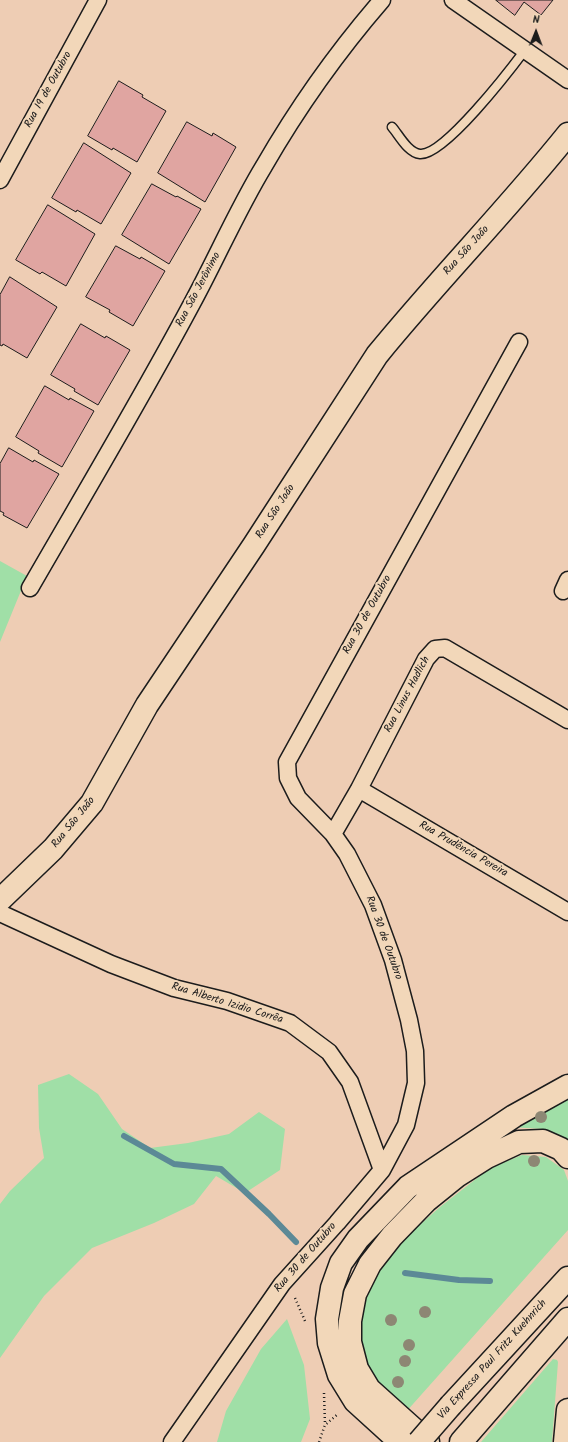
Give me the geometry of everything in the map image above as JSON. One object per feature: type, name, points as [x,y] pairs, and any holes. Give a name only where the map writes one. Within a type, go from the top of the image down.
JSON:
[{"type":"main road","name":"Rua São João","points":[[0,900],[53,849],[92,802],[147,705],[254,545],[377,355],[568,134]]},
{"type":"main road","points":[[400,1442],[355,1401],[339,1375],[329,1343],[327,1319],[332,1288],[342,1263],[358,1239],[408,1187],[514,1116],[568,1086]]},
{"type":"main road","points":[[428,1442],[369,1389],[357,1369],[350,1342],[350,1320],[355,1294],[370,1264],[392,1236],[426,1201],[457,1176],[487,1157],[519,1142],[544,1141],[561,1149],[568,1157]]},
{"type":"main road","name":"Via Expressa Paul Fritz Kuehnrich","points":[[418,1442],[568,1278]]},
{"type":"main road","points":[[461,1442],[568,1319]]},
{"type":"main road","points":[[565,1442],[568,1410]]},
{"type":"street","name":"Rua 19 de Outubro","points":[[0,180],[98,0]]},
{"type":"street","name":"Rua São Jerônimo","points":[[30,588],[154,372],[264,166],[318,80],[350,37],[382,0]]},
{"type":"street","points":[[453,0],[568,80]]},
{"type":"street","name":"Rua 30 de Outubro","points":[[172,1442],[282,1284],[382,1170],[406,1124],[416,1083],[415,1051],[409,1020],[393,960],[373,905],[347,854],[333,834],[298,798],[288,778],[287,762],[519,342]]},
{"type":"street","name":"Rua Linus Hadlich","points":[[333,834],[426,659],[434,649],[445,648],[568,720]]},
{"type":"street","name":"Rua Prudência Pereira","points":[[358,789],[568,912]]},
{"type":"street","name":"Rua Alberto Izidio Corrêa","points":[[0,913],[111,964],[174,988],[227,1001],[290,1023],[329,1052],[350,1082],[382,1170]]},
{"type":"lane","points":[[392,127],[409,148],[419,154],[428,153],[442,144],[468,119],[525,50]]},
{"type":"path","points":[[319,1442],[325,1425],[355,1401]]},
{"type":"green space","points":[[0,561],[27,576],[0,642]]},
{"type":"green space","points":[[69,1074],[98,1094],[122,1129],[150,1148],[188,1143],[229,1134],[259,1112],[285,1129],[280,1170],[245,1193],[216,1176],[194,1204],[154,1223],[92,1248],[44,1296],[0,1358],[0,1204],[10,1191],[44,1158],[39,1128],[38,1085]]},
{"type":"green space","points":[[568,1098],[568,1143],[557,1134],[542,1129],[510,1127]]},
{"type":"green space","points":[[522,1155],[546,1157],[564,1170],[568,1181],[568,1230],[405,1413],[377,1386],[363,1359],[358,1333],[361,1306],[373,1276],[398,1244],[440,1207],[490,1168]]},
{"type":"green space","points":[[287,1319],[304,1365],[310,1419],[301,1442],[217,1442],[226,1411],[261,1349]]},
{"type":"green space","points":[[553,1359],[557,1360],[558,1362],[552,1442],[481,1442]]},
{"type":"building","points":[[496,0],[553,0],[541,15],[524,2],[515,15]]},
{"type":"building","points":[[119,81],[166,111],[137,162],[88,136]]},
{"type":"building","points":[[187,122],[212,136],[213,133],[236,147],[205,202],[158,173]]},
{"type":"building","points":[[84,143],[131,173],[101,224],[52,198]]},
{"type":"building","points":[[152,184],[201,209],[169,264],[122,235]]},
{"type":"building","points":[[48,205],[95,234],[66,286],[42,272],[40,274],[16,260]]},
{"type":"building","points":[[116,246],[140,259],[141,257],[165,271],[133,326],[109,312],[110,310],[86,297]]},
{"type":"building","points":[[10,277],[57,307],[27,358],[3,344],[2,346],[0,345],[0,295]]},
{"type":"building","points":[[81,324],[130,350],[98,405],[51,375]]},
{"type":"building","points":[[45,386],[69,400],[70,398],[94,411],[62,467],[38,453],[39,451],[16,437]]},
{"type":"building","points":[[9,448],[33,462],[34,460],[59,474],[27,528],[3,515],[4,513],[0,511],[0,464]]},
{"type":"waterway","points":[[124,1136],[174,1164],[221,1169],[269,1214],[296,1242]]},
{"type":"waterway","points":[[405,1273],[459,1280],[490,1281]]}]
